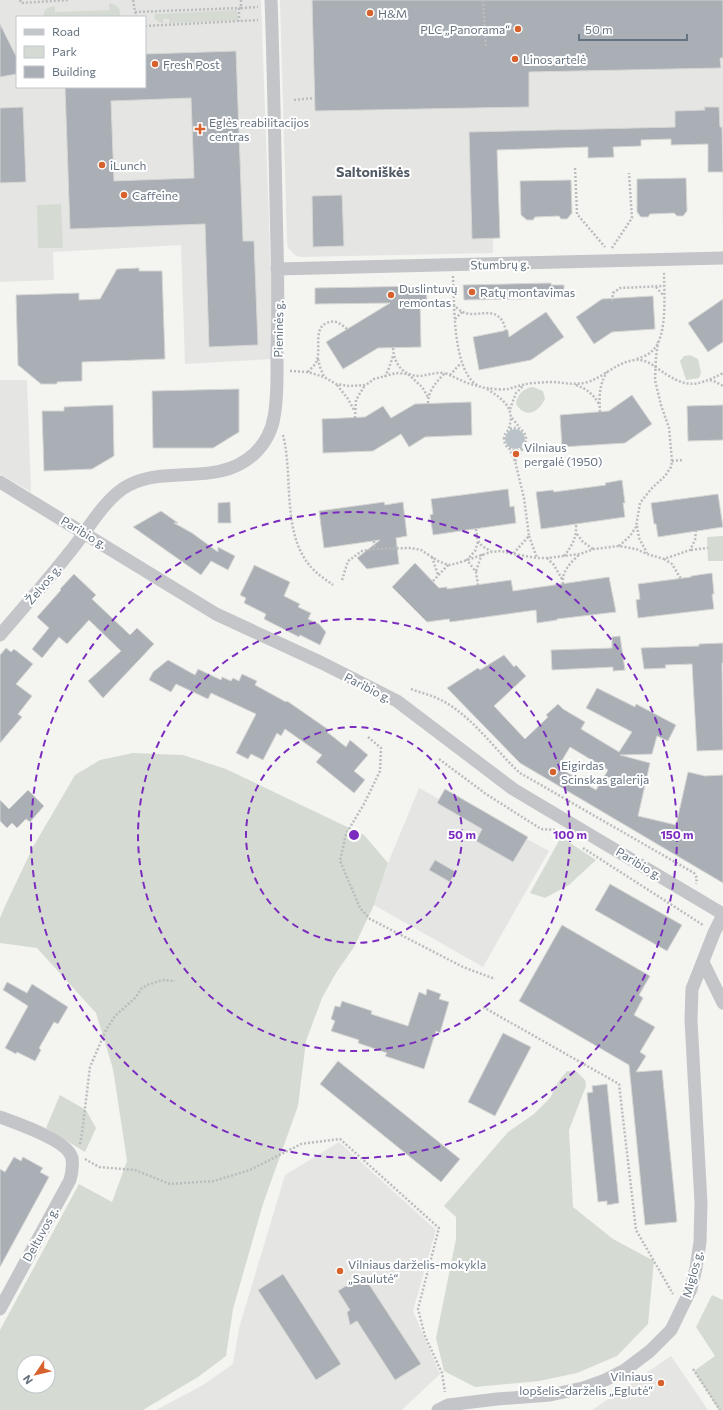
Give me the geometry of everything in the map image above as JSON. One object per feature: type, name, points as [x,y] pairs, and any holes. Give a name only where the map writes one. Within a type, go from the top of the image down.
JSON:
[{"type":"street","name":"Pieninės g.","points":[[84,532],[112,498],[128,486],[138,481],[152,478],[229,470],[254,455],[269,434],[274,419],[277,396],[277,270],[271,0]]},
{"type":"street","name":"Stumbrų g.","points":[[277,270],[723,258]]},
{"type":"street","name":"Paribio g.","points":[[0,482],[216,614],[322,663],[396,701],[514,789],[690,893],[723,915]]},
{"type":"street","name":"Želvos g.","points":[[0,635],[70,552],[84,532]]},
{"type":"street","name":"Miglos g.","points":[[443,1407],[497,1399],[550,1395],[583,1388],[605,1380],[625,1370],[650,1351],[671,1330],[682,1308],[692,1282],[699,1255],[700,1242],[701,1203],[692,989],[714,933],[723,915]]},
{"type":"street","points":[[702,962],[723,1003]]},
{"type":"street","points":[[0,1117],[37,1131],[60,1144],[74,1155]]},
{"type":"street","name":"Deltuvos g.","points":[[0,1308],[70,1180],[73,1169],[74,1155]]},
{"type":"path","points":[[20,0],[21,3],[69,0]]},
{"type":"path","points":[[133,0],[136,16]]},
{"type":"path","points":[[239,21],[241,0]]},
{"type":"path","points":[[483,0],[486,47]]},
{"type":"path","points":[[135,12],[258,7]]},
{"type":"path","points":[[146,26],[258,20]]},
{"type":"path","points":[[294,100],[314,98]]},
{"type":"path","points":[[575,168],[577,214],[609,252],[632,218],[630,173]]},
{"type":"path","points":[[575,385],[590,381],[619,364],[636,360],[654,350],[664,325],[664,260]]},
{"type":"path","points":[[452,265],[454,319],[458,347],[462,362],[469,377],[478,386]]},
{"type":"path","points":[[612,301],[613,293],[620,288],[664,286]]},
{"type":"path","points":[[655,287],[664,296]]},
{"type":"path","points":[[454,305],[462,312],[471,314],[490,313],[498,317],[504,323],[506,331]]},
{"type":"path","points":[[454,319],[462,312]]},
{"type":"path","points":[[324,377],[318,359],[319,333],[321,327],[331,321],[338,322],[347,329]]},
{"type":"path","points":[[619,546],[630,536],[636,527],[640,503],[650,489],[665,476],[671,467],[672,461],[669,428],[655,380],[658,342]]},
{"type":"path","points":[[385,377],[390,368],[393,348]]},
{"type":"path","points":[[393,356],[399,368],[422,387],[428,397]]},
{"type":"path","points":[[308,372],[318,359]]},
{"type":"path","points":[[636,360],[647,362],[668,376],[682,383],[700,384],[723,374]]},
{"type":"path","points":[[450,375],[462,362]]},
{"type":"path","points":[[277,370],[308,372],[324,377],[336,384],[348,399],[354,410]]},
{"type":"path","points":[[354,418],[356,400],[366,385],[374,379],[396,373],[421,376],[436,372],[445,373],[467,383],[486,388],[507,389],[527,383],[550,382],[575,385],[589,391],[600,405]]},
{"type":"path","points":[[600,412],[600,388],[607,372]]},
{"type":"path","points":[[428,403],[428,397],[436,383],[445,373]]},
{"type":"path","points":[[710,380],[723,386]]},
{"type":"path","points":[[510,410],[516,393],[527,383]]},
{"type":"path","points":[[336,384],[349,386],[366,385]]},
{"type":"path","points":[[486,388],[497,396],[510,410],[512,417],[526,437],[523,448],[515,462]]},
{"type":"path","points":[[512,417],[504,439],[515,462],[524,498],[529,536],[537,558]]},
{"type":"path","points":[[508,431],[513,428],[520,429]]},
{"type":"path","points":[[281,430],[286,454],[294,532],[301,554],[315,572],[333,585]]},
{"type":"path","points":[[509,448],[516,450],[523,448]]},
{"type":"path","points":[[672,461],[682,460]]},
{"type":"path","points":[[637,522],[639,538],[647,554]]},
{"type":"path","points":[[563,556],[574,541],[577,534],[576,524]]},
{"type":"path","points":[[467,560],[475,551],[478,542],[476,529]]},
{"type":"path","points":[[690,550],[695,540],[696,531]]},
{"type":"path","points":[[577,534],[583,542],[594,550]]},
{"type":"path","points":[[513,554],[529,536]]},
{"type":"path","points":[[374,541],[375,549]]},
{"type":"path","points":[[478,542],[483,548],[491,552]]},
{"type":"path","points":[[342,580],[348,561],[362,552],[375,549],[411,548],[421,550],[438,561],[448,565],[491,552],[501,551],[537,558],[547,558],[580,554],[619,546],[636,549],[664,559],[672,564],[680,579]]},
{"type":"path","points":[[664,559],[690,550],[708,548]]},
{"type":"path","points":[[478,585],[476,572],[482,554]]},
{"type":"path","points":[[562,579],[568,566],[580,554]]},
{"type":"path","points":[[431,556],[437,569],[438,576]]},
{"type":"path","points":[[547,558],[554,566],[562,579],[563,584]]},
{"type":"path","points":[[467,560],[476,572]]},
{"type":"path","points":[[433,581],[448,565]]},
{"type":"path","points":[[412,689],[443,701],[462,715],[520,773],[694,873],[697,878],[697,882],[680,910]]},
{"type":"path","points":[[368,737],[381,748],[380,771],[364,804],[346,834],[340,861],[360,908],[370,918],[463,967],[495,979]]},
{"type":"path","points":[[439,759],[486,794],[542,829],[554,830],[560,834]]},
{"type":"path","points":[[580,846],[714,933]]},
{"type":"path","points":[[175,981],[162,980],[147,985],[141,989],[136,997],[115,1016],[106,1030],[90,1067],[82,1133],[74,1155],[99,1167],[135,1170],[170,1184],[214,1181],[250,1170],[301,1144],[340,1139],[439,1228],[418,1309],[425,1336],[442,1373],[443,1407]]},
{"type":"path","points":[[483,1007],[619,1084],[636,1230],[682,1308]]},
{"type":"path","points":[[693,1369],[720,1410]]},
{"type":"shaded area","points":[[0,0],[261,0],[272,302],[272,359],[185,364],[181,245],[53,252],[54,280],[0,282]]},
{"type":"shaded area","points":[[280,0],[723,0],[723,247],[722,127],[693,126],[497,132],[500,238],[493,239],[493,253],[296,256],[288,248],[287,243]]},
{"type":"shaded area","points":[[0,380],[27,380],[31,492],[0,474]]},
{"type":"shaded area","points":[[515,429],[522,432],[525,439],[522,446],[515,449],[508,446],[505,439],[508,432]]},
{"type":"shaded area","points":[[419,788],[439,799],[445,789],[528,837],[527,839],[549,851],[483,967],[374,905],[388,863]]},
{"type":"shaded area","name":"Vilniaus darželis-mokykla „Saulutė“","points":[[339,1142],[436,1230],[413,1311],[440,1374],[402,1410],[156,1410],[203,1385],[233,1364],[239,1328],[285,1175]]},
{"type":"shaded area","name":"Vilniaus lopšelis-darželis „Eglutė“","points":[[671,1356],[708,1410],[592,1410]]},
{"type":"green space","points":[[112,3],[119,8],[121,16],[43,16],[45,10],[53,6],[55,6],[55,12],[109,10],[109,4]]},
{"type":"green space","points":[[237,10],[238,20],[169,23],[169,19],[163,19],[164,23],[161,23],[155,19],[154,14]]},
{"type":"green space","points":[[61,204],[63,248],[38,248],[37,205]]},
{"type":"green space","points":[[690,355],[698,359],[701,373],[699,378],[686,380],[680,361],[684,356]]},
{"type":"green space","points":[[533,387],[543,391],[545,399],[535,411],[528,413],[524,412],[516,404],[518,397],[522,392]]},
{"type":"green space","points":[[723,536],[723,561],[708,561],[707,537]]},
{"type":"green space","points":[[133,753],[183,755],[226,769],[364,835],[388,863],[374,905],[354,947],[336,973],[322,998],[306,1041],[298,1106],[263,1204],[233,1309],[226,1356],[198,1377],[143,1410],[0,1410],[0,1330],[79,1184],[112,1202],[127,1161],[113,1069],[96,1013],[37,948],[0,943],[0,918],[5,906],[33,847],[75,775],[100,760]]},
{"type":"green space","points":[[561,837],[596,860],[569,885],[545,898],[530,893]]},
{"type":"green space","points":[[567,1071],[577,1072],[585,1080],[586,1086],[569,1130],[573,1207],[613,1239],[654,1261],[648,1324],[617,1356],[577,1373],[539,1381],[475,1387],[444,1371],[436,1338],[456,1239],[456,1217],[444,1206],[508,1132],[534,1114],[550,1098],[558,1082]]},
{"type":"green space","points":[[60,1095],[86,1110],[96,1128],[85,1152],[46,1128]]},
{"type":"green space","points":[[712,1295],[723,1300],[723,1410],[719,1410],[694,1371],[715,1356],[696,1327]]},
{"type":"building","name":"PLC „Panorama“","points":[[312,0],[723,0],[723,58],[720,58],[721,68],[529,72],[529,107],[315,111]]},
{"type":"building","points":[[0,24],[16,56],[16,74],[0,77]]},
{"type":"building","points":[[236,51],[243,241],[254,241],[258,345],[209,347],[205,224],[70,229],[65,88],[146,88],[146,54]],"holes":[[[191,98],[194,178],[114,181],[111,101]]]},
{"type":"building","points":[[23,107],[26,182],[0,183],[0,108]]},
{"type":"building","points":[[704,107],[719,107],[720,127],[722,127],[723,172],[708,172],[708,144],[671,145],[671,139],[641,140],[641,146],[613,147],[614,157],[588,158],[588,147],[497,150],[500,238],[472,239],[469,132],[675,127],[675,111],[705,110]]},
{"type":"building","points":[[686,178],[687,211],[683,216],[677,216],[674,213],[650,214],[648,217],[641,217],[637,212],[637,179]]},
{"type":"building","points":[[571,180],[572,213],[567,219],[561,219],[559,216],[535,217],[533,220],[527,220],[521,215],[520,181]]},
{"type":"building","points":[[342,195],[344,246],[313,247],[312,196]]},
{"type":"building","points":[[139,268],[139,271],[162,271],[165,359],[82,362],[82,381],[57,382],[57,384],[41,384],[18,365],[16,295],[79,293],[79,300],[100,299],[117,269]]},
{"type":"building","points":[[551,283],[551,285],[564,285],[564,298],[464,300],[463,285]]},
{"type":"building","points":[[426,286],[427,302],[420,302],[421,347],[378,348],[343,369],[326,342],[390,303],[315,304],[315,288]]},
{"type":"building","points":[[653,296],[655,329],[612,332],[594,344],[576,317],[602,299]]},
{"type":"building","points":[[723,299],[723,342],[708,352],[688,323]]},
{"type":"building","points":[[546,312],[564,337],[531,360],[479,370],[473,337],[508,330],[509,337]]},
{"type":"building","points":[[239,389],[239,432],[213,448],[153,448],[152,391]]},
{"type":"building","points":[[632,395],[652,424],[625,443],[562,447],[560,415],[609,411]]},
{"type":"building","points":[[471,402],[472,435],[425,437],[409,447],[401,434],[373,451],[323,453],[322,419],[365,417],[383,406],[391,418],[415,404]]},
{"type":"building","points":[[113,405],[114,456],[92,469],[44,471],[42,411],[64,411],[64,407]]},
{"type":"building","points":[[723,405],[723,440],[688,441],[687,406]]},
{"type":"building","points":[[622,480],[625,517],[541,529],[536,492],[553,490],[554,492],[606,485],[605,483]]},
{"type":"building","points":[[508,489],[510,507],[514,506],[516,523],[433,535],[430,515],[433,514],[431,499]]},
{"type":"building","points":[[718,494],[723,527],[658,537],[656,524],[654,524],[651,503]]},
{"type":"building","points":[[230,502],[231,523],[218,523],[218,503]]},
{"type":"building","points":[[384,502],[385,505],[403,502],[407,536],[396,538],[399,564],[367,569],[357,558],[380,540],[324,548],[319,511]]},
{"type":"building","points":[[161,511],[178,523],[174,523],[192,533],[218,552],[218,547],[235,556],[228,570],[211,561],[201,575],[133,527]]},
{"type":"building","points":[[415,563],[439,588],[447,587],[447,589],[511,580],[513,591],[609,577],[616,612],[557,619],[537,623],[536,610],[450,622],[449,619],[427,622],[392,587]]},
{"type":"building","points":[[254,566],[290,582],[284,596],[300,604],[298,607],[311,613],[308,619],[319,624],[326,632],[320,645],[300,635],[299,637],[264,619],[266,614],[244,603],[246,598],[240,595]]},
{"type":"building","points":[[712,573],[714,609],[638,618],[636,600],[640,599],[638,584]]},
{"type":"building","points":[[74,574],[96,595],[92,599],[130,635],[137,628],[154,644],[103,698],[88,681],[121,651],[89,620],[67,644],[59,637],[42,658],[32,649],[49,628],[37,617]]},
{"type":"building","points":[[620,636],[625,670],[613,671],[613,667],[552,670],[551,650],[612,648],[612,637]]},
{"type":"building","points":[[723,643],[723,750],[697,751],[692,664],[665,665],[666,668],[644,669],[641,648],[699,646],[699,644]]},
{"type":"building","points":[[6,648],[11,652],[14,649],[33,664],[16,684],[32,696],[18,714],[22,717],[0,743],[0,655]]},
{"type":"building","points":[[504,655],[514,667],[516,665],[526,676],[494,706],[525,739],[548,717],[546,715],[558,704],[563,709],[585,722],[581,729],[619,752],[632,732],[586,708],[597,688],[635,707],[636,704],[676,725],[668,741],[657,736],[652,754],[620,755],[650,763],[638,816],[676,825],[688,772],[705,776],[723,775],[723,883],[520,763],[447,688],[478,668],[480,670]],"holes":[[[570,747],[608,770],[596,790],[558,767]]]},
{"type":"building","points":[[168,660],[195,675],[198,669],[221,680],[222,677],[231,681],[233,678],[239,681],[242,674],[257,681],[255,685],[286,702],[287,701],[329,730],[327,732],[346,747],[350,740],[368,755],[354,771],[365,780],[354,793],[316,762],[322,755],[285,729],[281,736],[277,733],[263,760],[251,754],[248,759],[236,753],[256,714],[211,693],[208,699],[176,684],[171,692],[149,680],[153,672]]},
{"type":"building","points":[[445,789],[528,837],[513,862],[476,841],[482,829],[437,803]]},
{"type":"building","points":[[28,790],[44,806],[30,822],[26,819],[17,828],[12,823],[7,828],[0,821],[0,800],[9,809]]},
{"type":"building","points":[[435,860],[456,872],[450,882],[429,870]]},
{"type":"building","points":[[610,884],[682,925],[667,951],[595,910]]},
{"type":"building","points":[[562,925],[650,976],[639,995],[643,998],[634,1015],[655,1027],[640,1052],[646,1056],[636,1072],[662,1070],[677,1222],[645,1225],[629,1065],[519,1001]]},
{"type":"building","points":[[7,982],[27,993],[32,984],[68,1007],[58,1024],[54,1022],[39,1048],[41,1050],[35,1061],[5,1048],[28,1006],[3,990]]},
{"type":"building","points":[[427,989],[441,994],[439,999],[449,1002],[440,1033],[436,1031],[424,1069],[385,1056],[387,1053],[358,1043],[359,1040],[331,1031],[335,1021],[331,1019],[335,1006],[340,1007],[342,1001],[372,1011],[371,1014],[408,1026],[419,992],[426,995]]},
{"type":"building","points":[[503,1033],[531,1047],[495,1116],[468,1102]]},
{"type":"building","points":[[338,1061],[460,1159],[441,1182],[320,1084]]},
{"type":"building","points":[[607,1084],[619,1203],[607,1205],[607,1201],[598,1202],[587,1093],[593,1092],[592,1086]]},
{"type":"building","points":[[14,1157],[21,1161],[23,1157],[43,1168],[40,1172],[49,1177],[0,1267],[0,1169],[5,1172]]},
{"type":"building","points":[[283,1274],[341,1364],[316,1380],[258,1290]]},
{"type":"building","points":[[363,1275],[421,1364],[395,1380],[357,1321],[350,1325],[347,1312],[350,1310],[338,1291]]},
{"type":"place","name":"H&M","points":[[370,13]]},
{"type":"place","name":"PLC „Panorama“","points":[[518,29]]},
{"type":"place","name":"Linos artelė","points":[[515,59]]},
{"type":"place","name":"Fresh Post","points":[[155,64]]},
{"type":"place","name":"Eglės reabilitacijos centras","points":[[200,129]]},
{"type":"place","name":"iLunch","points":[[102,165]]},
{"type":"place","name":"Caffeine","points":[[124,195]]},
{"type":"place","name":"Ratų montavimas","points":[[472,292]]},
{"type":"place","name":"Duslintuvų remontas","points":[[391,295]]},
{"type":"place","name":"Vilniaus pergalė (1950)","points":[[516,454]]},
{"type":"place","name":"Eigirdas Scinskas galerija","points":[[553,772]]},
{"type":"place","name":"Vilniaus darželis-mokykla „Saulutė“","points":[[340,1271]]},
{"type":"place","name":"Vilniaus lopšelis-darželis „Eglutė“","points":[[661,1383]]},
{"type":"district","name":"Saltoniškės","points":[[373,171]]}]
